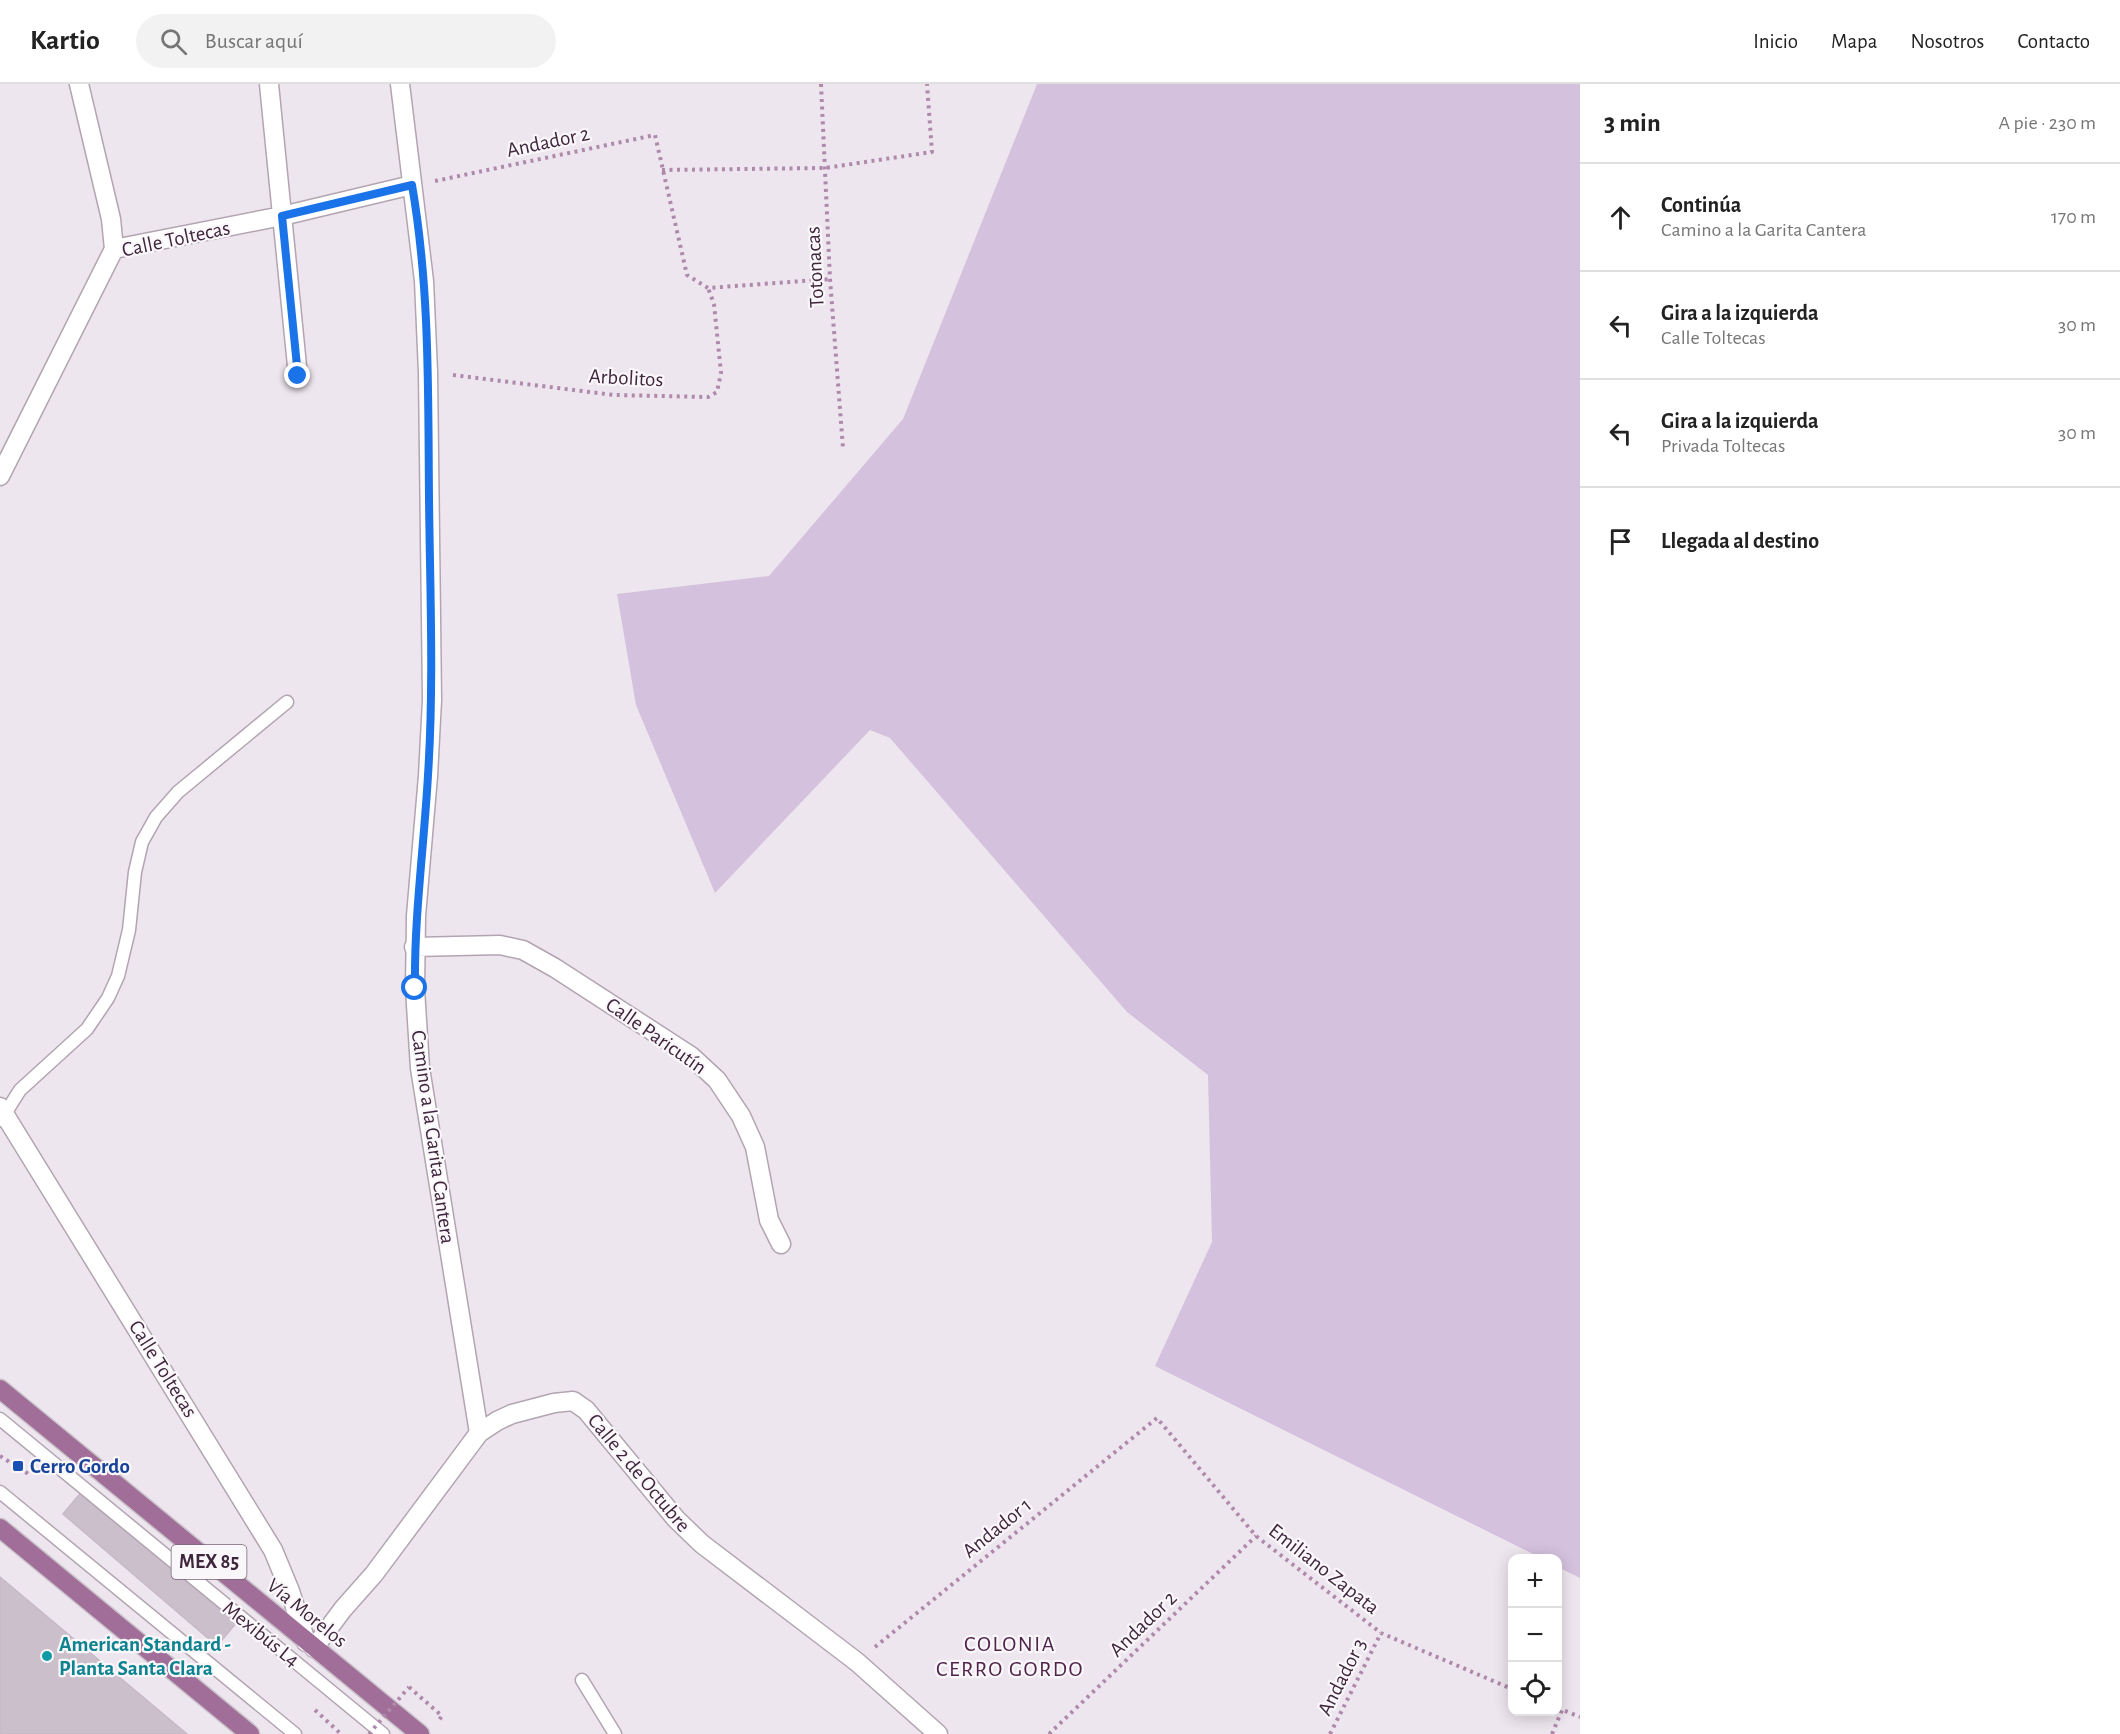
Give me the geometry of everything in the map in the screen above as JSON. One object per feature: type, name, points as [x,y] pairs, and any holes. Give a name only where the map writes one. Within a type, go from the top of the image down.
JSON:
[{"type":"main road","name":"Vía Morelos","points":[[0,1389],[420,1734]]},
{"type":"main road","points":[[0,1528],[250,1734]]},
{"type":"street","points":[[79,84],[111,219],[114,249]]},
{"type":"street","points":[[269,84],[298,376]]},
{"type":"street","name":"Camino a la Garita Cantera","points":[[400,84],[424,281],[428,372],[432,700],[414,947],[415,988],[420,1068],[479,1433]]},
{"type":"street","name":"Calle Toltecas","points":[[0,476],[114,249],[282,216],[412,185]]},
{"type":"street","name":"Calle Paricutín","points":[[414,947],[500,945],[523,950],[555,968],[691,1056],[705,1068],[741,1116],[755,1147],[769,1220],[781,1244]]},
{"type":"street","name":"Calle Toltecas","points":[[2,1114],[273,1550],[310,1645]]},
{"type":"street","name":"Calle 2 de Octubre","points":[[310,1645],[374,1574],[479,1433],[512,1414],[568,1401],[581,1405],[696,1539],[857,1662],[938,1734]]},
{"type":"lane","points":[[2,1114],[20,1090],[87,1029],[108,998],[118,975],[129,930],[135,872],[142,842],[156,817],[178,792],[286,702]]},
{"type":"lane","name":"Mexibús L4","points":[[0,1419],[383,1734]]},
{"type":"lane","points":[[0,1492],[295,1734]]},
{"type":"lane","points":[[582,1680],[615,1734]]},
{"type":"path","name":"Totonacas","points":[[821,84],[830,279],[843,448]]},
{"type":"path","points":[[662,170],[825,168],[932,152],[927,84]]},
{"type":"path","name":"Andador 2","points":[[412,185],[655,135],[687,275],[708,288]]},
{"type":"path","points":[[708,288],[830,279]]},
{"type":"path","name":"Arbolitos","points":[[428,372],[615,395],[708,397],[717,392],[721,373],[714,304],[708,288]]},
{"type":"path","name":"Emiliano Zapata","points":[[1157,1418],[1256,1536],[1381,1633],[1508,1687]]},
{"type":"path","name":"Andador 1","points":[[857,1662],[1157,1418]]},
{"type":"path","name":"Andador 2","points":[[1050,1734],[1256,1536]]},
{"type":"path","name":"Andador 3","points":[[1330,1734],[1381,1633]]},
{"type":"path","points":[[369,1734],[409,1687],[442,1716]]},
{"type":"path","points":[[315,1710],[341,1734]]},
{"type":"path","points":[[1562,1710],[1580,1717]]},
{"type":"path","points":[[1552,1734],[1558,1716]]},
{"type":"shaded area","points":[[1037,84],[1580,84],[1580,1578],[1562,1569],[1562,1554],[1533,1554],[1155,1366],[1212,1242],[1208,1075],[1127,1012],[890,738],[870,730],[715,893],[636,705],[617,594],[769,576],[903,419]]},
{"type":"building","points":[[83,1490],[237,1622],[217,1646],[63,1514]]},
{"type":"building","name":"American Standard - Planta Santa Clara","points":[[0,1577],[187,1734],[0,1734]]},
{"type":"place","name":"Cerro Gordo","points":[[18,1466]]},
{"type":"place","name":"American Standard - Planta Santa Clara","points":[[47,1656]]},
{"type":"district","name":"COLONIA CERRO GORDO","points":[[1010,1656]]},
{"type":"route","points":[[298,376],[282,216],[412,185],[424,281],[428,372],[432,700],[414,947],[415,988]]}]
